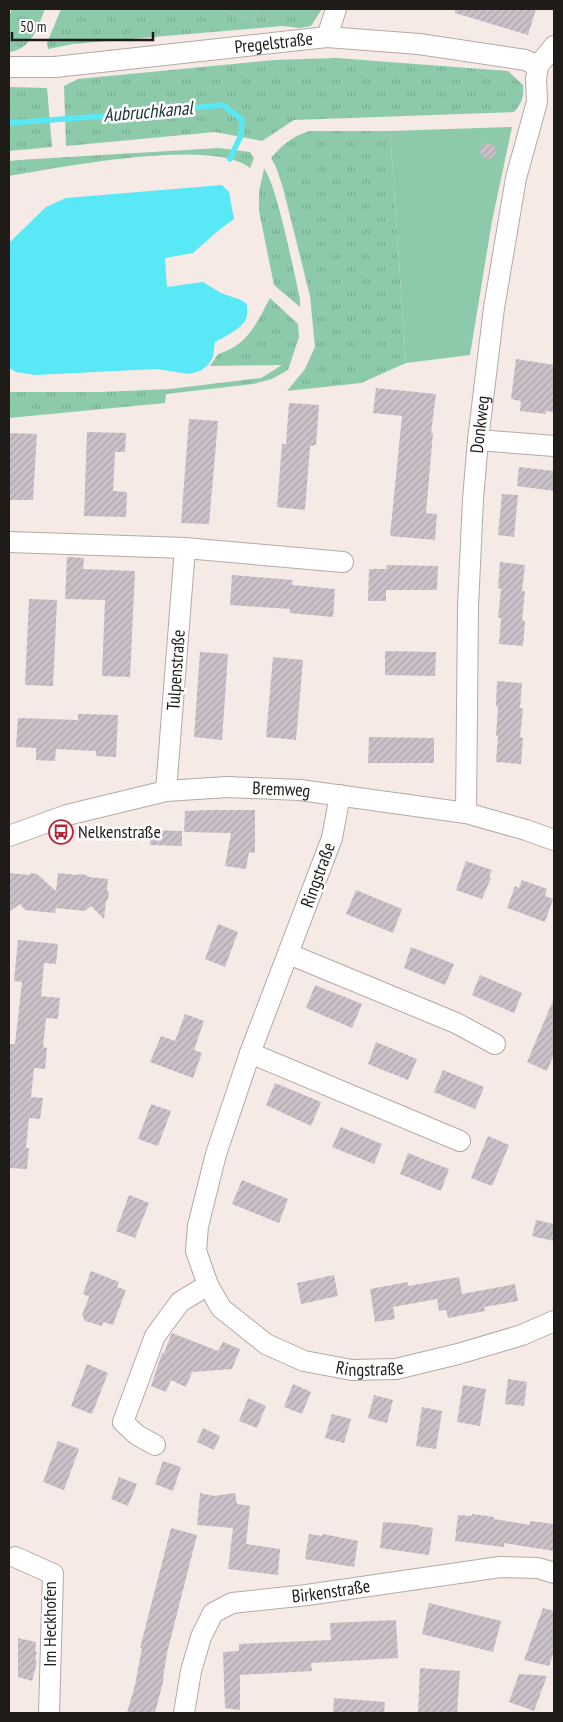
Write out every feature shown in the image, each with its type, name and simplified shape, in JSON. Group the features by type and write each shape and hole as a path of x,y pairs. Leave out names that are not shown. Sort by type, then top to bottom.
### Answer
{"street":[{"path":"327,37 336,9"},
{"name":"Pregelstraße","path":"9,67 55,68 327,37 419,44 525,60 538,66"},
{"path":"538,66 554,46"},
{"name":"Donkweg","path":"466,814 468,607 478,440 494,308 516,178 537,102 536,79 538,66"},
{"path":"478,440 554,446"},
{"path":"9,542 186,548 343,562"},
{"name":"Tulpenstraße","path":"166,791 186,548"},
{"name":"Bremweg","path":"9,836 67,815 166,791 227,787 300,790 466,814 526,830 554,840"},
{"name":"Ringstraße","path":"340,795 332,838 250,1053 216,1154 198,1226 196,1251 208,1285 221,1308 266,1344 304,1361 352,1370 405,1367 522,1336 554,1321"},
{"path":"289,954 456,1023 494,1044"},
{"path":"250,1053 460,1142"},
{"path":"155,1445 137,1435 123,1422 155,1336 180,1302 208,1285"},
{"name":"Im Heckhofen","path":"15,1557 53,1574 49,1713"},
{"name":"Birkenstraße","path":"184,1713 191,1670 201,1637 213,1614 232,1603 306,1595 500,1566 538,1568 554,1573"}],"green space":[{"path":"12,9 45,9 33,36 28,42 23,47 9,52 9,17"},
{"path":"61,9 221,9 253,22 259,9 322,9 311,26 300,28 282,26 73,44 48,49 47,43"},
{"path":"221,9 259,9 253,22"},
{"path":"336,58 508,71 523,85 523,96 521,103 514,112 294,120 262,141 215,132 66,146 64,86 78,79 275,60"},
{"path":"9,87 47,88 52,147 9,151"},
{"path":"512,127 492,221 470,355 406,363 390,131"},
{"path":"310,131 390,131 406,363 361,383 287,391 305,369 315,347 310,296 283,188 271,158 289,141 298,135"},
{"path":"219,148 250,152 254,158 250,168 231,159 203,155 170,155 134,157 9,176 9,161"},
{"path":"264,169 274,191 290,251 300,307 274,285 259,211 259,191"},
{"path":"270,298 298,324 299,337 288,370 272,379 253,384 166,394 165,403 9,418 9,392 101,392 170,389 261,378 282,365 210,366 218,354 237,345 244,339 255,325"}],"water":[{"path":"222,185 229,192 234,219 193,253 165,258 167,287 203,282 221,293 247,304 245,321 235,330 215,342 213,357 208,365 200,371 189,374 156,369 35,375 16,372 9,368 9,243 46,207 66,198"}],"building":[{"path":"455,9 536,9 528,35 455,13"},
{"path":"485,143 491,143 496,148 494,157 485,159 480,154 480,148"},
{"path":"516,359 554,365 554,412 546,411 546,414 520,411 521,401 511,399"},
{"path":"376,388 436,394 431,433 433,433 426,513 437,514 435,540 390,536 402,416 373,413"},
{"path":"289,403 319,405 316,445 310,446 305,510 277,507 282,444 286,444"},
{"path":"189,419 218,421 209,524 181,523"},
{"path":"87,432 126,433 125,452 115,452 113,491 127,492 126,517 84,516"},
{"path":"9,433 37,434 33,500 9,500"},
{"path":"519,467 554,471 554,491 517,486"},
{"path":"502,494 518,495 514,537 498,535"},
{"path":"67,557 84,558 83,569 135,571 130,677 102,676 105,600 65,599"},
{"path":"500,562 525,565 522,591 525,591 522,620 525,621 523,646 499,644 501,618 498,618 501,589 498,588"},
{"path":"387,565 438,566 437,590 386,590 386,601 368,601 369,569 386,569"},
{"path":"232,575 293,580 292,585 335,589 333,617 290,613 290,609 230,605"},
{"path":"29,599 57,600 53,686 25,685"},
{"path":"385,651 436,652 435,676 385,675"},
{"path":"200,652 228,654 222,740 194,737"},
{"path":"273,657 303,660 296,740 266,737"},
{"path":"497,681 522,683 520,708 523,709 520,737 523,738 521,764 496,762 498,736 496,736"},
{"path":"78,714 118,715 116,757 96,756 96,751 56,749 55,761 36,760 36,748 16,747 18,718 78,720"},
{"path":"369,737 434,738 434,763 368,763"},
{"path":"255,810 255,853 249,852 246,869 225,866 231,833 184,832 185,811"},
{"path":"150,830 182,831 182,846 150,845"},
{"path":"466,861 492,870 489,877 491,878 482,899 456,890"},
{"path":"9,873 37,874 56,891 58,873 80,874 108,879 107,890 109,893 104,919 91,906 85,911 56,908 55,913 25,910 20,904 9,912"},
{"path":"522,880 547,889 545,896 553,899 545,922 507,908 515,886 519,888"},
{"path":"356,890 402,909 393,933 346,914"},
{"path":"218,924 238,932 225,967 205,959"},
{"path":"18,940 58,944 56,964 44,963 41,996 60,998 58,1019 46,1018 43,1047 47,1048 45,1069 34,1068 31,1097 43,1098 40,1119 29,1118 26,1148 29,1148 27,1169 9,1168 9,1044 15,1044 22,982 14,981"},
{"path":"411,947 454,964 445,985 404,968"},
{"path":"480,975 522,993 514,1013 472,995"},
{"path":"315,985 362,1004 352,1028 306,1008"},
{"path":"554,998 554,1054 547,1071 527,1062"},
{"path":"185,1014 204,1021 194,1050 202,1053 193,1078 150,1062 161,1036 175,1041"},
{"path":"376,1042 417,1059 408,1080 368,1064"},
{"path":"443,1070 484,1087 475,1109 434,1092"},
{"path":"275,1083 321,1102 311,1126 266,1105"},
{"path":"151,1104 171,1111 158,1146 138,1139"},
{"path":"341,1127 382,1144 374,1164 332,1147"},
{"path":"488,1136 509,1145 492,1186 471,1178"},
{"path":"408,1153 449,1169 441,1191 400,1174"},
{"path":"242,1180 288,1199 279,1223 232,1204"},
{"path":"129,1195 149,1203 135,1238 116,1231"},
{"path":"536,1220 554,1224 554,1241 532,1236"},
{"path":"91,1271 119,1282 117,1287 126,1290 113,1325 103,1322 102,1326 85,1321 82,1315 89,1297 83,1294"},
{"path":"334,1275 338,1296 301,1304 297,1283"},
{"path":"459,1277 462,1294 515,1284 518,1301 484,1307 485,1311 448,1318 446,1310 439,1311 437,1299 393,1307 395,1319 375,1322 370,1289 408,1282 408,1286"},
{"path":"172,1333 218,1351 223,1342 240,1349 232,1369 192,1372 186,1387 171,1380 166,1392 151,1386 162,1353 164,1353"},
{"path":"87,1364 108,1373 92,1414 71,1406"},
{"path":"508,1379 527,1382 524,1406 505,1404"},
{"path":"293,1384 311,1392 302,1414 284,1407"},
{"path":"463,1385 486,1389 480,1426 457,1422"},
{"path":"374,1395 393,1400 387,1423 368,1418"},
{"path":"248,1398 266,1406 257,1428 239,1421"},
{"path":"422,1407 442,1411 436,1449 416,1446"},
{"path":"332,1414 351,1419 344,1443 325,1438"},
{"path":"203,1428 220,1436 214,1450 197,1442"},
{"path":"58,1441 79,1449 64,1490 43,1482"},
{"path":"163,1461 181,1467 173,1491 155,1484"},
{"path":"119,1477 137,1484 128,1506 111,1499"},
{"path":"200,1493 214,1496 235,1493 237,1504 250,1506 246,1544 280,1549 278,1575 228,1569 233,1528 197,1525"},
{"path":"472,1514 530,1525 530,1521 554,1524 554,1551 504,1543 504,1547 455,1541 458,1515 472,1516"},
{"path":"383,1522 433,1528 429,1555 380,1548"},
{"path":"171,1528 197,1535 167,1653 164,1678 155,1713 127,1713 135,1685 142,1648 140,1648"},
{"path":"309,1534 322,1536 323,1534 358,1541 354,1567 305,1559"},
{"path":"429,1603 501,1621 493,1652 422,1634"},
{"path":"543,1608 554,1611 554,1651 549,1666 524,1660"},
{"path":"396,1620 398,1658 311,1663 312,1671 240,1675 240,1710 225,1708 223,1652 239,1651 239,1644 331,1640 330,1623"},
{"path":"18,1638 36,1642 35,1651 37,1652 35,1660 37,1662 32,1681 18,1677"},
{"path":"420,1668 460,1671 457,1713 418,1713"},
{"path":"519,1674 547,1676 534,1711 509,1702"},
{"path":"334,1698 385,1702 384,1713 333,1713"}],"waterway":[{"name":"Aubruchkanal","path":"9,123 223,105 242,120 241,135 230,159"}],"place":[{"name":"Nelkenstraße","path":"61,832"}]}
